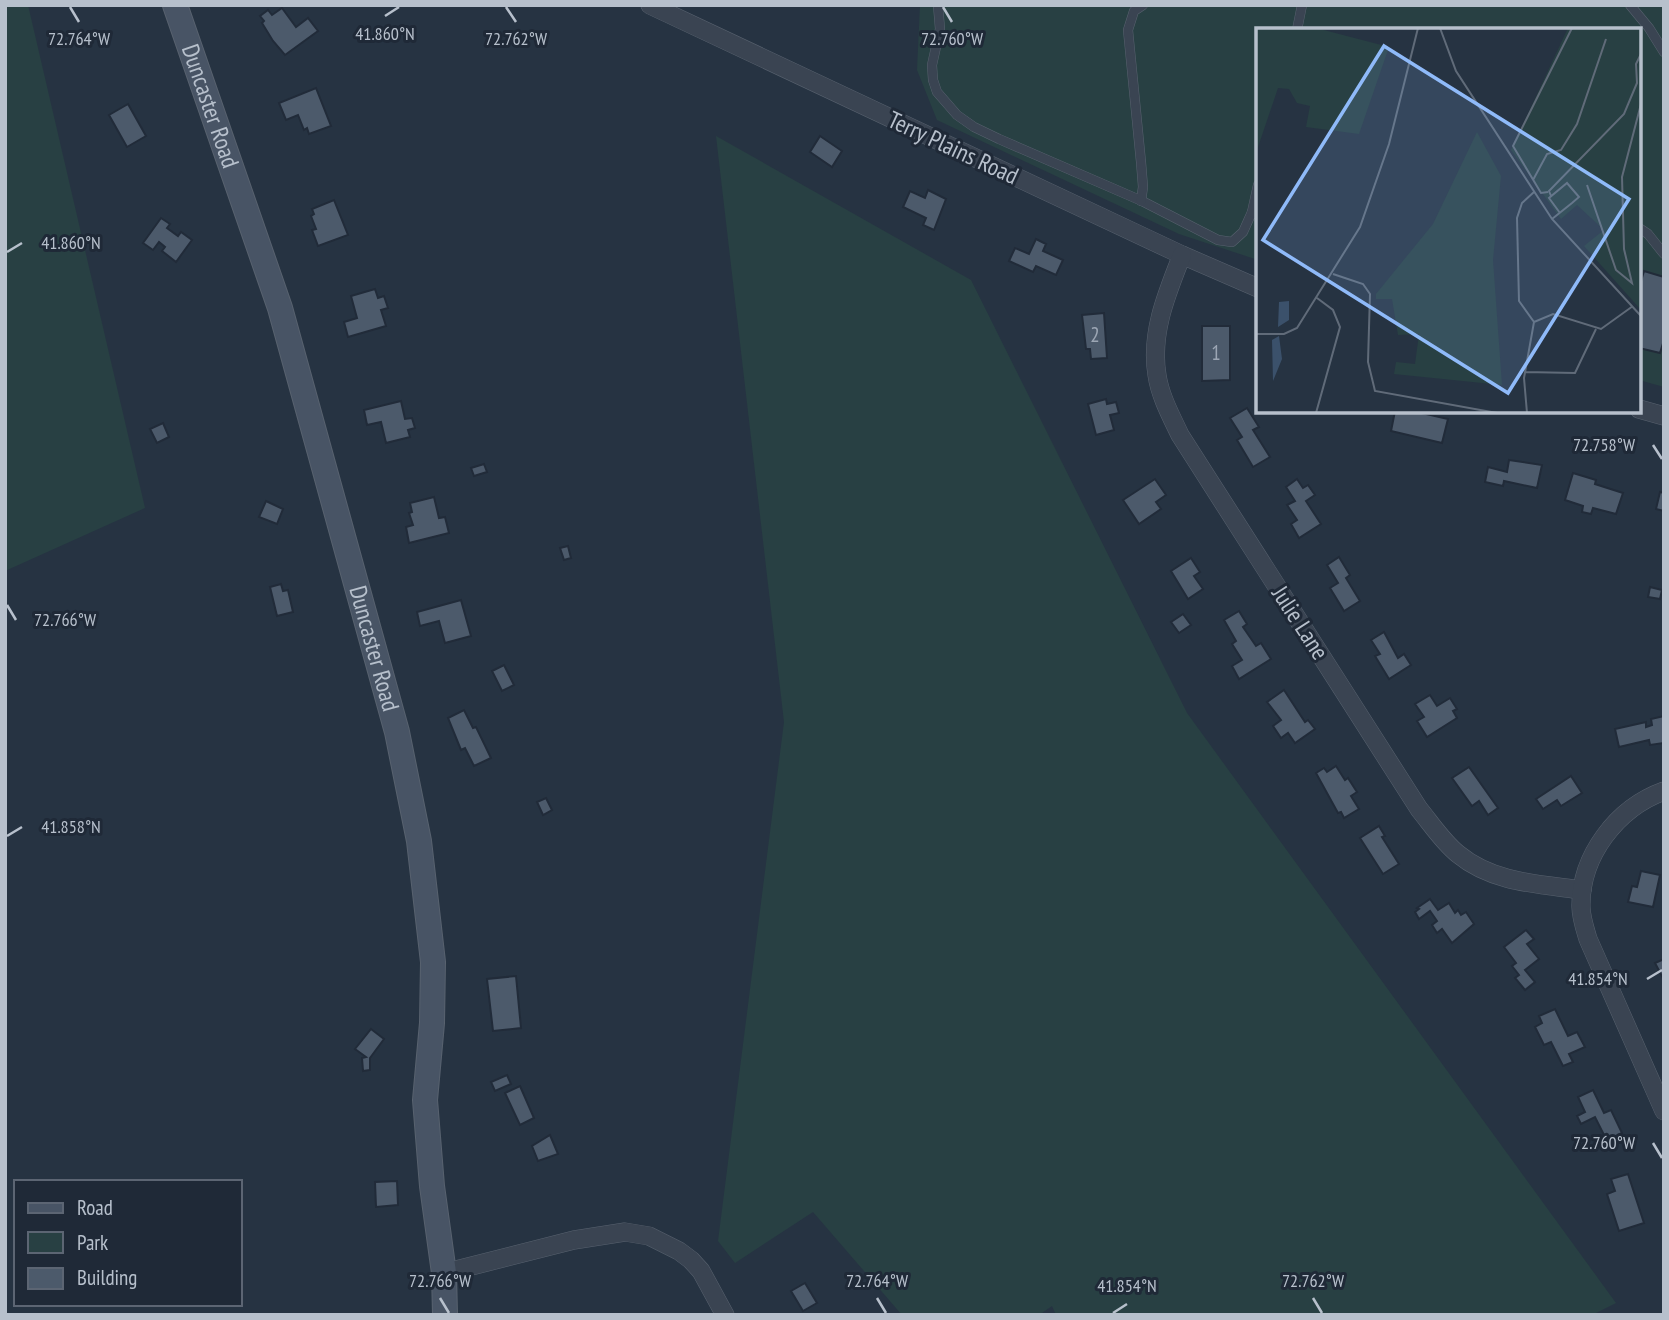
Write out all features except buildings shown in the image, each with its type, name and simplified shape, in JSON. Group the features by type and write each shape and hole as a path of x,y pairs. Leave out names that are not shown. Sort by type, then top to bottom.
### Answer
{"street":[{"name":"Duncaster Road","path":"175,5 280,308 402,759 419,841 433,962 425,1100 432,1186 444,1273 444,1315"},
{"name":"Terry Plains Road","path":"650,5 1182,255 1256,287"},
{"name":"Julie Lane","path":"1182,255 1166,296 1155,348 1156,375 1180,435 1419,810 1442,839 1458,855 1488,872 1513,881 1582,890"},
{"path":"1641,410 1664,416"},
{"path":"1664,791 1632,807 1610,829 1591,856 1582,890 1581,910 1588,939 1664,1111"},
{"path":"444,1273 574,1240 625,1232 649,1236 691,1260 701,1271 724,1315"}],"lane":[{"path":"938,5 940,29 932,65 933,80 937,92 957,115 974,127 1141,201 1218,240 1232,242 1243,232 1255,213"},
{"path":"1141,201 1143,187 1128,30 1134,11 1143,5"},
{"path":"1297,28 1302,5"},
{"path":"1630,5 1664,52"},
{"path":"1641,229 1664,254"}],"green space":[{"path":"5,5 28,5 145,508 5,571"},
{"path":"920,5 1664,5 1664,387 1641,381 1641,28 1256,28 1256,259 1179,234 937,120 917,70"},
{"path":"716,136 971,280 1187,713 1616,1303 1592,1315 1056,1315 1052,1306 1039,1315 902,1315 813,1212 735,1263 718,1241 784,722"}]}
